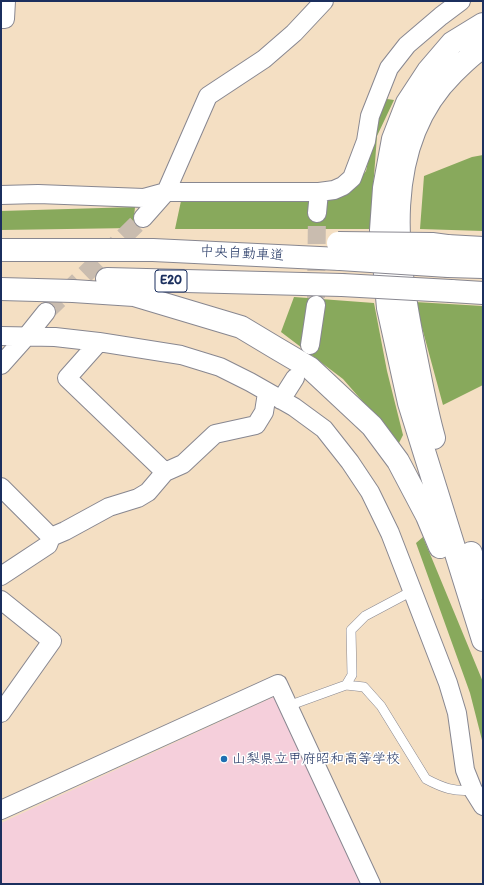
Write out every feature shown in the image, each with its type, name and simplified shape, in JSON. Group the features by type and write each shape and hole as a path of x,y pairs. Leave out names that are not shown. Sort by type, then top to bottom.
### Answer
{"highway":[{"path":"483,24 452,43 428,71 407,103 393,139 384,188 381,230 388,308 409,403 483,640"},
{"path":"483,47 473,53 441,84 418,120 410,139 404,162 399,199 398,227 406,306 429,419 456,510 483,588"},
{"name":"E20","path":"1,250 153,250 218,242 339,251 432,244 448,256"},
{"path":"448,256 483,248"},
{"path":"448,256 483,267"},
{"name":"中央自動車道","path":"1,278 342,285 483,293"},
{"path":"1,289 73,291 134,295 241,327 310,368 372,426 398,461 427,516 483,654"}],"street":[{"path":"1,19 5,19 6,1"},
{"path":"143,218 166,192 208,96 264,59 294,33 324,1"},
{"path":"1,195 38,194 144,198 166,192 319,192 334,190 343,186 352,178 366,141 370,116 389,68 407,45 461,1"},
{"path":"317,213 319,192"},
{"path":"310,345 316,306"},
{"path":"1,365 46,312"},
{"path":"1,336 55,337 99,342 181,355 220,367 294,407 324,429 350,462 370,492 390,533 448,683 457,713 465,770 473,790 483,806"},
{"path":"99,342 67,378 165,472"},
{"path":"1,576 48,544 51,536 65,531 109,507 138,498 148,492 165,472 183,464 215,434 256,425 274,396 296,378"},
{"path":"1,487 51,536"},
{"path":"1,600 52,641 1,713"},
{"path":"1,810 278,684 371,884"}],"lane":[{"path":"346,685 352,675 351,630 365,616 412,591"},
{"path":"288,706 346,685 364,687 381,706 426,779 438,785 458,791 473,790"}],"shaded area":[{"name":"山梨県立甲府昭和高等学校","path":"278,695 367,884 1,884 1,823"}],"green space":[{"path":"387,99 394,100 377,136 370,229 175,229 181,201 298,202 347,194 366,171 376,122"},
{"path":"483,155 483,231 420,229 424,176 472,157"},
{"path":"135,207 133,228 1,230 1,211"},
{"path":"294,297 374,303 387,371 403,435 399,443 343,379 281,332"},
{"path":"415,302 483,306 483,385 443,405"},
{"path":"423,537 483,682 483,744 470,693 416,543"}],"tunnel":[{"path":"316,298 317,213"},
{"path":"46,312 143,218"}],"place":[{"name":"山梨県立甲府昭和高等学校","path":"224,759"}]}
